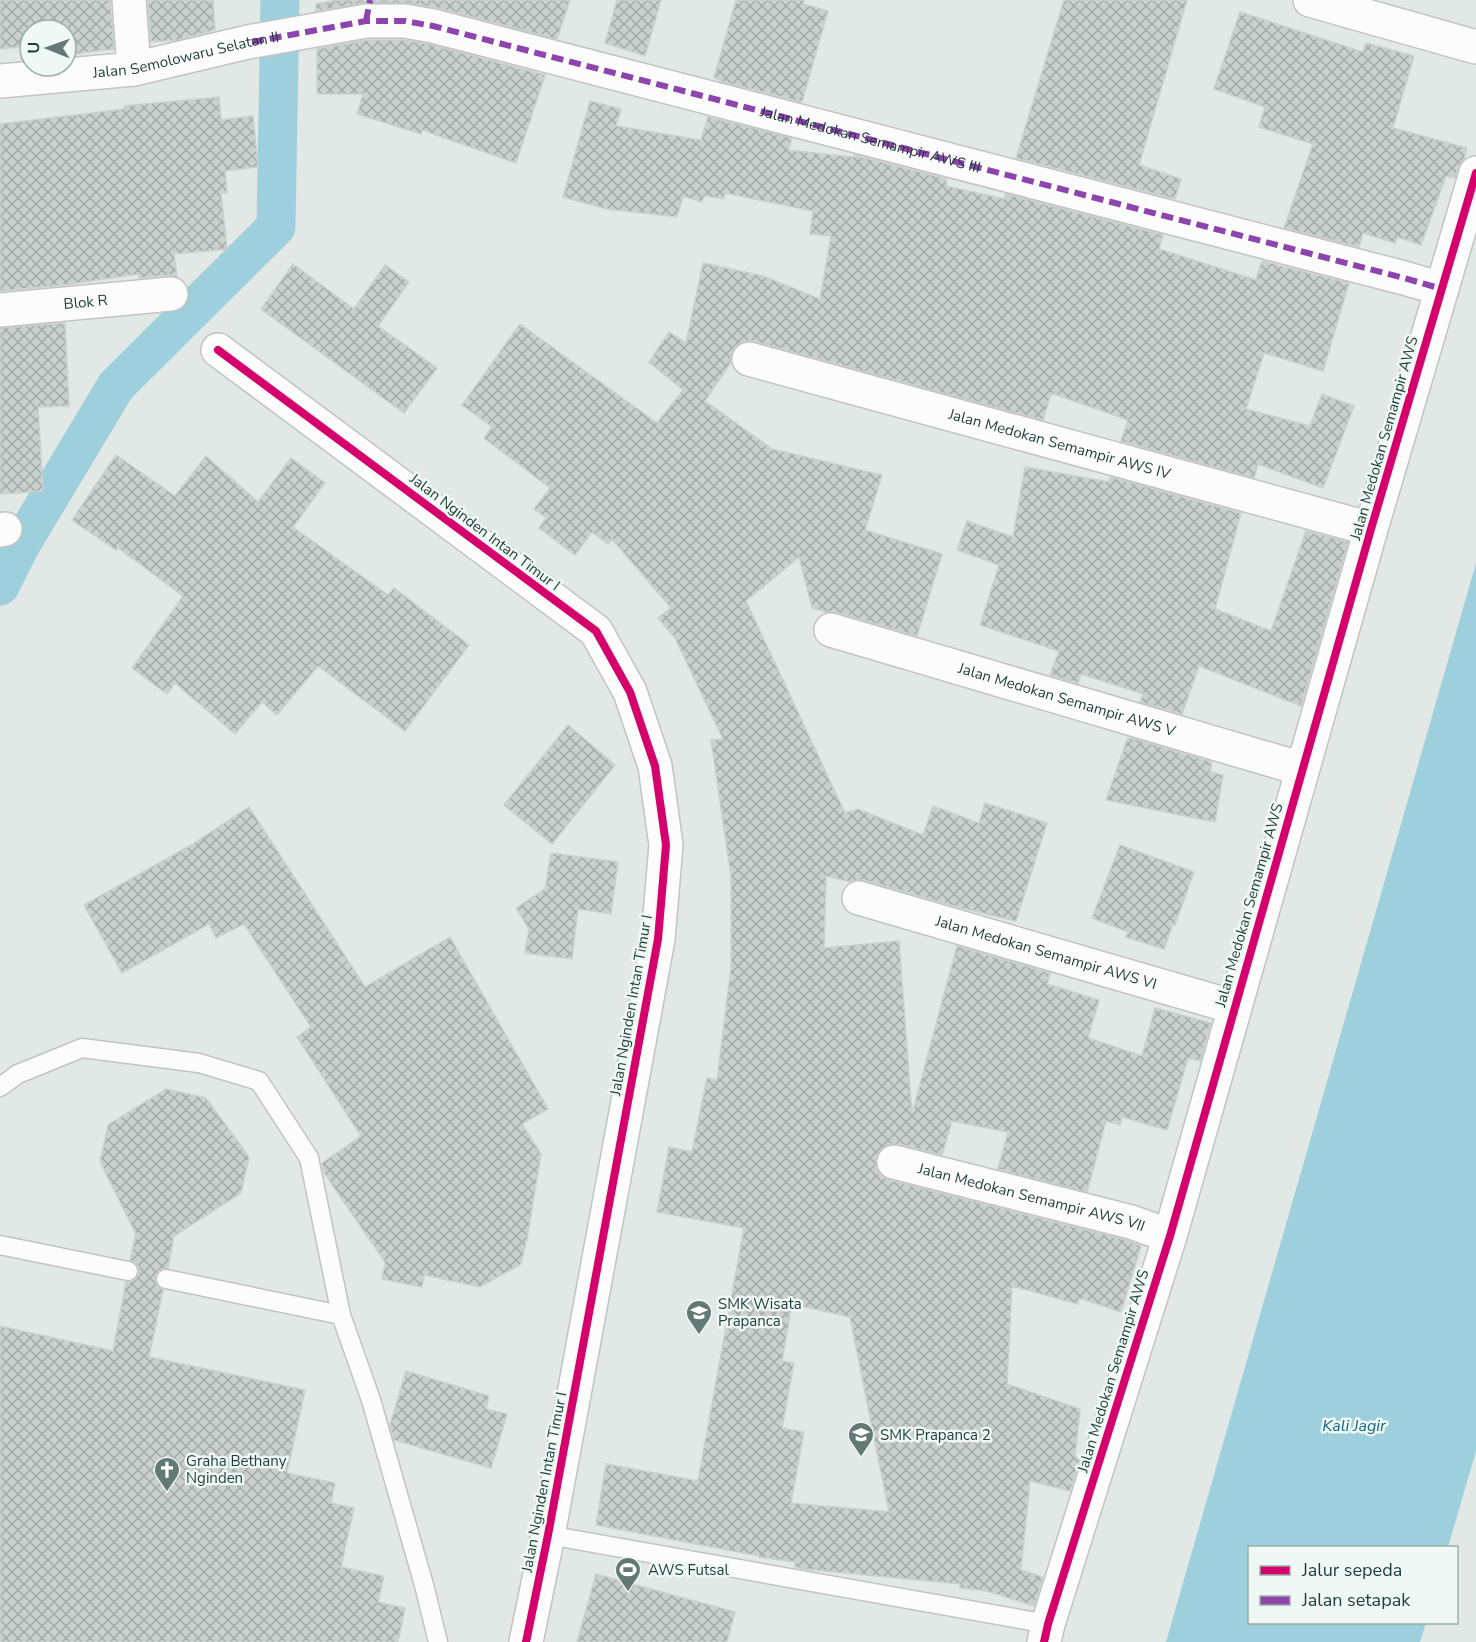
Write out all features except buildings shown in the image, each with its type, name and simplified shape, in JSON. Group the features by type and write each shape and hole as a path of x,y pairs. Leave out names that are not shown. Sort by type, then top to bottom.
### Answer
{"street":[{"path":"129,0 134,69"},
{"path":"1310,0 1476,47"},
{"name":"Jalan Medokan Semampir AWS III","path":"297,33 368,10 1442,289"},
{"name":"Jalan Semolowaru Selatan II","path":"0,81 134,69 297,33"},
{"name":"Jalan Medokan Semampir AWS","path":"1046,1633 1170,1236 1302,769 1476,173"},
{"name":"Blok R","path":"0,310 171,294"},
{"name":"Jalan Nginden Intan Timur I","path":"218,350 596,630 630,692 656,766 666,845 658,939 548,1535 526,1642"},
{"name":"Jalan Medokan Semampir AWS IV","path":"749,359 1371,530"},
{"name":"Jalan Medokan Semampir AWS V","path":"831,630 1302,769"},
{"name":"Jalan Medokan Semampir AWS VI","path":"859,898 1234,1007"},
{"name":"Jalan Medokan Semampir AWS VII","path":"894,1162 1131,1222 1170,1236"}],"lane":[{"path":"0,1087 18,1074 82,1048 199,1063 259,1081 309,1158 341,1315 371,1400 438,1642"},
{"path":"0,1245 128,1271"},
{"path":"166,1279 341,1315"},
{"path":"548,1535 1046,1633"}],"water":[{"name":"Kali Jagir","path":"1476,563 1476,1451 1448,1546 1248,1546 1248,1624 1426,1624 1420,1642 1166,1642"}],"waterway":[{"path":"0,586 20,546 116,386 276,227 280,0"}],"marked path":[{"path":"366,21 370,0"},
{"path":"252,42 366,21 405,21 433,26 1442,289"}],"cycle path":[{"path":"1044,1642 1170,1236 1371,529 1476,173"},
{"path":"218,350 596,631 630,692 655,766 666,845 658,939 548,1535 526,1642"}],"place":[{"name":"SMK Wisata Prapanca","path":"699,1336"},
{"name":"SMK Prapanca 2","path":"861,1458"},
{"name":"Graha Bethany Nginden","path":"167,1493"},
{"name":"AWS Futsal","path":"628,1593"}]}
